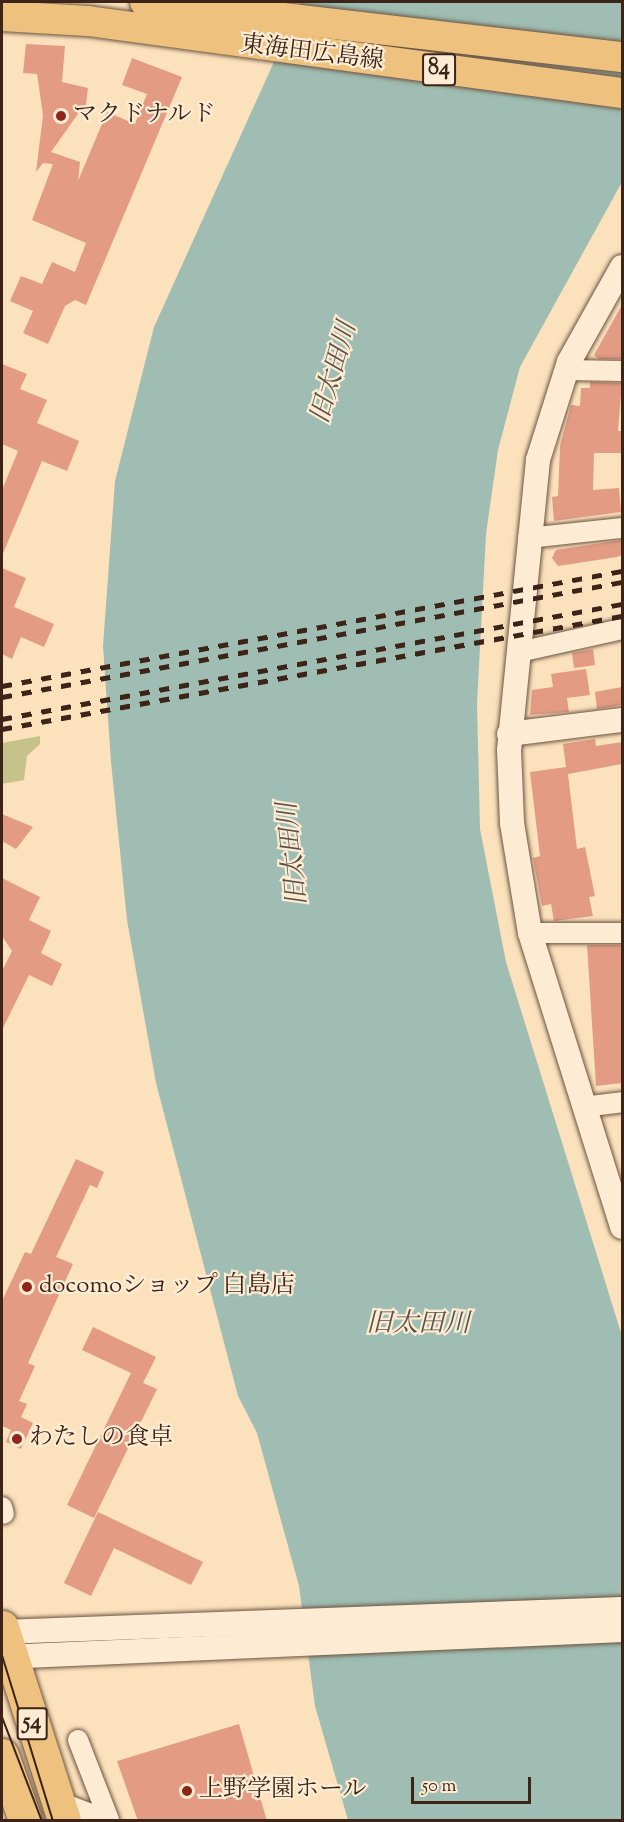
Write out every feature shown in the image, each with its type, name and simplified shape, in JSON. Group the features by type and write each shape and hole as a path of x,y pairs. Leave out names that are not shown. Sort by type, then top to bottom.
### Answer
{"highway":[{"name":"54","path":"4,1641 60,1811"},
{"name":"54","path":"2,1755 25,1821"}],"main road":[{"name":"東海田広島線","path":"145,2 273,14 622,57"},
{"name":"東海田広島線","path":"2,16 88,21 256,47 622,93"}],"street":[{"path":"622,267 566,370 538,460 509,734 512,824 530,933 622,1227"},
{"path":"566,370 622,371"},
{"path":"528,538 622,528"},
{"path":"519,652 622,629"},
{"path":"509,734 622,720"},
{"path":"530,933 622,933"},
{"path":"583,1107 622,1102"},
{"path":"273,1632 622,1610"},
{"path":"4,1641 273,1632 622,1630"},
{"path":"78,1740 108,1821"},
{"path":"60,1811 108,1821"}],"shaded area":[{"path":"40,736 40,744 27,756 24,780 2,784 2,743"}],"water":[{"name":"旧太田川","path":"301,2 622,2 622,182 520,367 498,450 486,534 477,704 480,829 506,962 622,1336 622,1820 348,1820 315,1706 299,1586 257,1433 238,1396 156,1083 127,920 111,762 103,646 115,481 154,327"}],"building":[{"path":"26,44 65,46 62,82 88,88 85,112 80,111 51,152 80,162 78,181 107,112 135,124 147,94 122,85 132,58 182,77 86,305 75,300 65,306 48,344 23,333 33,311 10,301 21,276 42,284 52,262 75,272 86,243 32,220 53,164 43,163 36,172 43,115 37,74 23,73"},
{"path":"622,305 622,359 599,359 594,355"},
{"path":"2,364 27,374 20,389 47,400 37,423 79,441 67,471 42,461 2,556 2,490 18,451 2,444"},
{"path":"590,382 622,383 618,431 622,431 622,453 594,453 593,490 619,488 621,512 554,521 552,497 558,496 560,446 571,405 580,406 581,388 590,388"},
{"path":"622,540 622,555 617,557 558,566 552,558 556,550"},
{"path":"2,568 26,578 14,607 54,624 44,647 21,637 12,659 2,654"},
{"path":"593,649 595,665 574,668 572,653"},
{"path":"586,669 590,695 567,698 569,712 530,715 532,690 553,687 551,674"},
{"path":"622,687 622,705 597,709 595,692"},
{"path":"595,739 596,746 622,742 622,764 568,774 577,849 585,847 595,896 589,897 593,916 554,921 551,904 542,906 533,858 540,856 530,772 566,767 563,744"},
{"path":"2,814 33,827 16,849 2,841"},
{"path":"2,878 40,897 29,920 51,931 41,953 62,964 52,986 29,975 2,1030 2,971 12,951 2,936"},
{"path":"587,945 622,945 622,1083 596,1086"},
{"path":"76,1159 104,1172 97,1188 90,1185 56,1257 73,1264 28,1363 35,1366 19,1401 27,1404 21,1417 33,1423 21,1449 6,1442 11,1430 2,1426 2,1301 25,1252 31,1254"},
{"path":"93,1327 156,1357 143,1383 157,1389 94,1518 67,1505 131,1373 82,1350"},
{"path":"98,1512 203,1562 191,1585 114,1548 91,1596 64,1583"},
{"name":"上野学園ホール","path":"239,1724 267,1821 138,1821 117,1761"}],"tram line":[{"path":"2,1654 53,1820"},
{"path":"2,1716 42,1820"}],"railway":[{"path":"2,686 622,571"},
{"path":"2,697 622,582"},
{"path":"2,719 622,604"},
{"path":"2,729 622,616"}],"place":[{"name":"マクドナルド","path":"61,116"},
{"name":"docomoショップ 白島店","path":"27,1287"},
{"name":"わたしの食卓","path":"17,1439"},
{"name":"上野学園ホール","path":"187,1791"}]}
